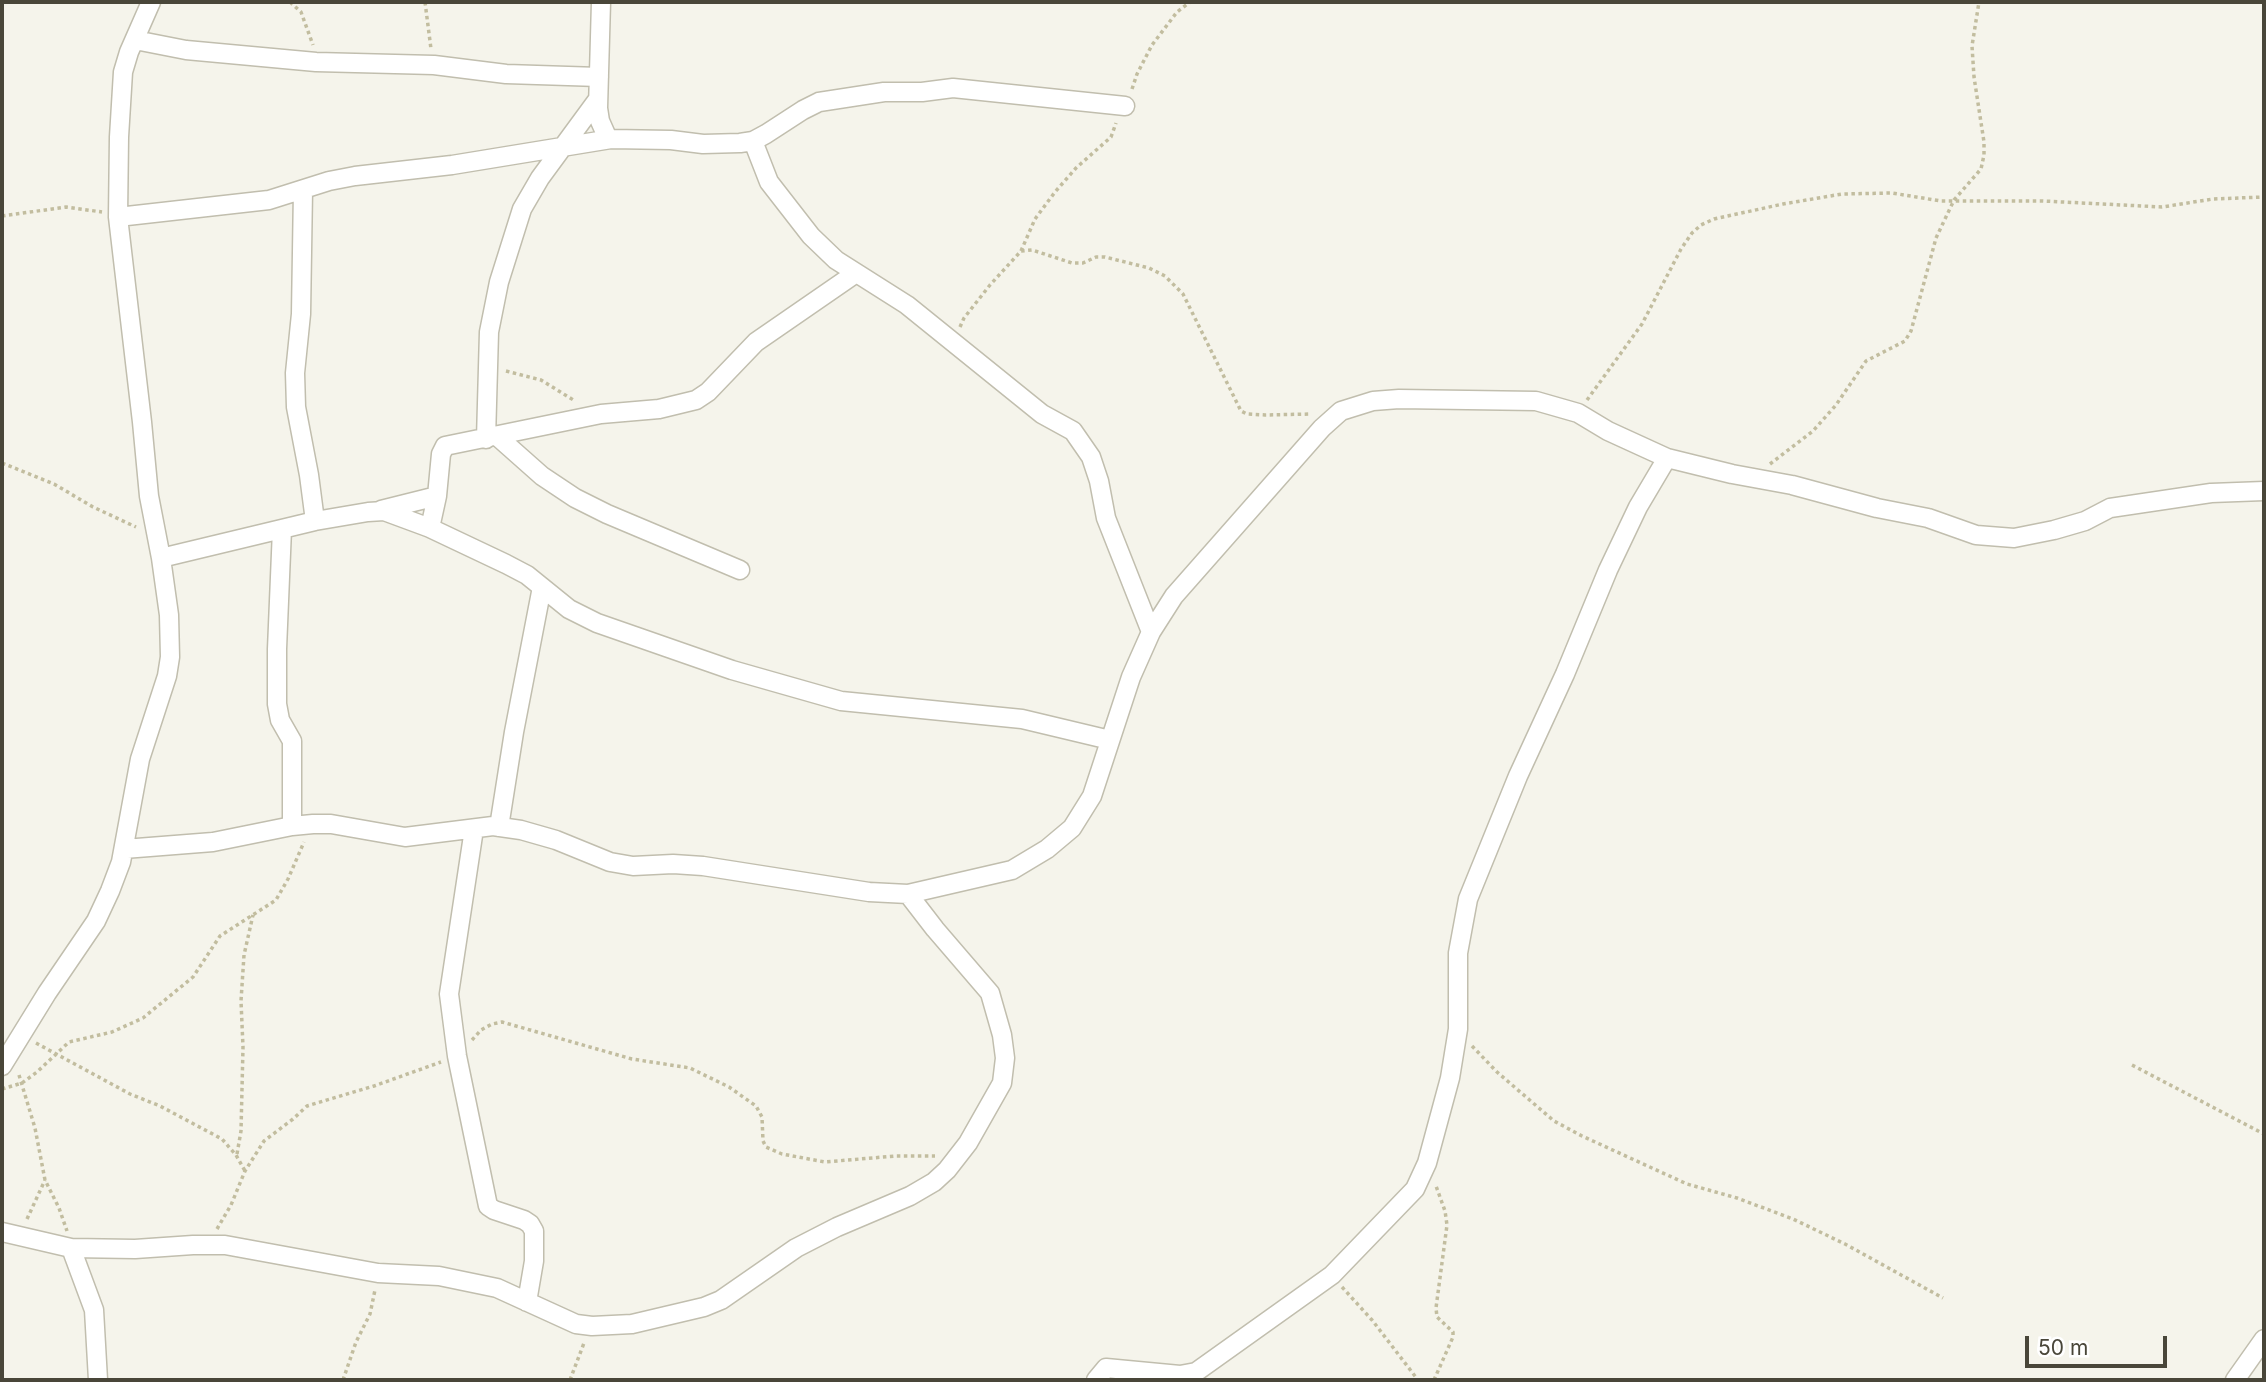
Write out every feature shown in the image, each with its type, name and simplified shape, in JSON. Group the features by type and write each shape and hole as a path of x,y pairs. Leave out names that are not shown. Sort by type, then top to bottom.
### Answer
{"street":[{"path":"6,1060 96,921 110,891 124,849 140,759 167,676 170,657 170,627 149,496 118,215 123,72 151,2"},
{"path":"601,2 598,100 600,121 608,139"},
{"path":"135,40 186,50 316,62 434,65 506,74 599,77"},
{"path":"118,215 245,204 355,176 452,164 608,139 652,139 716,145 753,141 819,102 884,92 922,92 953,88 1125,106"},
{"path":"598,100 540,178 522,209 499,282 489,332 487,366 492,438 575,498 740,570"},
{"path":"753,141 769,182 811,236 836,260 907,305 1042,414 1073,431 1091,457 1106,518 1151,632"},
{"path":"303,190 296,407 315,521"},
{"path":"430,528 442,450 449,445 601,414 659,409 696,400 708,392 756,342 856,273"},
{"path":"124,849 213,842 313,824 331,824 405,837 499,827 556,840 610,862 633,866 704,866 869,892 908,894 1012,870 1047,849 1072,828 1092,796 1132,677 1151,632 1174,596 1322,428 1341,411 1373,401 1399,398 1536,401 1578,412 1608,431 1667,458 1928,518 1976,535 2014,538 2085,521 2110,508 2211,493 2264,491"},
{"path":"1097,1380 1107,1368 1180,1375 1196,1373 1332,1275 1415,1189 1427,1163 1450,1078 1458,1029 1458,953 1468,899 1518,775 1565,674 1608,570 1638,507 1667,458"},
{"path":"161,558 315,521 378,511 437,496"},
{"path":"378,511 430,528 506,564 527,575 569,609 597,623 732,670 823,698 907,709 1022,719 1110,740"},
{"path":"282,529 276,649 277,704 280,720 292,741 292,826"},
{"path":"499,827 542,587"},
{"path":"474,828 449,994 457,1056 488,1206 524,1220 534,1231 534,1261 527,1302"},
{"path":"10,1234 71,1248 135,1249 225,1245 378,1273 458,1279 497,1288 576,1324 592,1326 652,1320 695,1310 721,1300 796,1248 922,1190 947,1170 958,1156 1002,1083 1005,1058 1002,1035 990,993 908,894"},
{"path":"71,1248 94,1310 99,1380"},
{"path":"2235,1380 2264,1339"}],"path":[{"path":"290,2 301,12 312,38 316,62"},
{"path":"425,2 434,65"},
{"path":"1021,251 1035,219 1055,192 1076,168 1111,137 1118,116 1131,100 1132,85 1152,45 1177,12 1189,2"},
{"path":"1751,476 1774,462 1813,431 1836,405 1866,361 1905,341 1915,321 1936,238 1954,200 1981,169 1984,155 1972,47 1979,2"},
{"path":"1578,412 1642,324 1692,233 1714,219 1842,194 1892,193 1941,201 2043,201 2162,207 2213,199 2264,197"},
{"path":"2,216 66,207 118,215"},
{"path":"954,342 964,318 1021,251 1032,250 1072,263 1105,257 1149,268 1165,276 1183,294 1241,411 1247,414 1276,415 1341,411"},
{"path":"487,366 541,380 601,414"},
{"path":"2,463 54,484 93,507 157,537"},
{"path":"2,1088 22,1083 69,1042 112,1032 142,1018 197,973 220,936 276,900 313,824"},
{"path":"236,1155 241,1131 241,1001 244,955 254,912"},
{"path":"208,1244 232,1205 245,1171 264,1141 307,1106 374,1086 457,1056 481,1030 502,1022 632,1059 690,1068 745,1097 760,1110 766,1147 782,1154 825,1161 895,1156 958,1156"},
{"path":"1458,1029 1480,1056 1554,1121 1687,1184 1737,1198 1793,1219 1845,1244 1943,1298"},
{"path":"22,1035 130,1094 160,1106 222,1139 245,1171"},
{"path":"6,1060 22,1083 35,1128 45,1180 66,1224 71,1248"},
{"path":"2132,1065 2264,1133"},
{"path":"1427,1163 1445,1211 1447,1225 1438,1284 1437,1317 1453,1332 1450,1346 1434,1380"},
{"path":"10,1234 45,1180"},
{"path":"343,1380 356,1342 370,1314 378,1273"},
{"path":"1332,1275 1372,1320 1418,1380"},
{"path":"570,1380 592,1326"}]}
